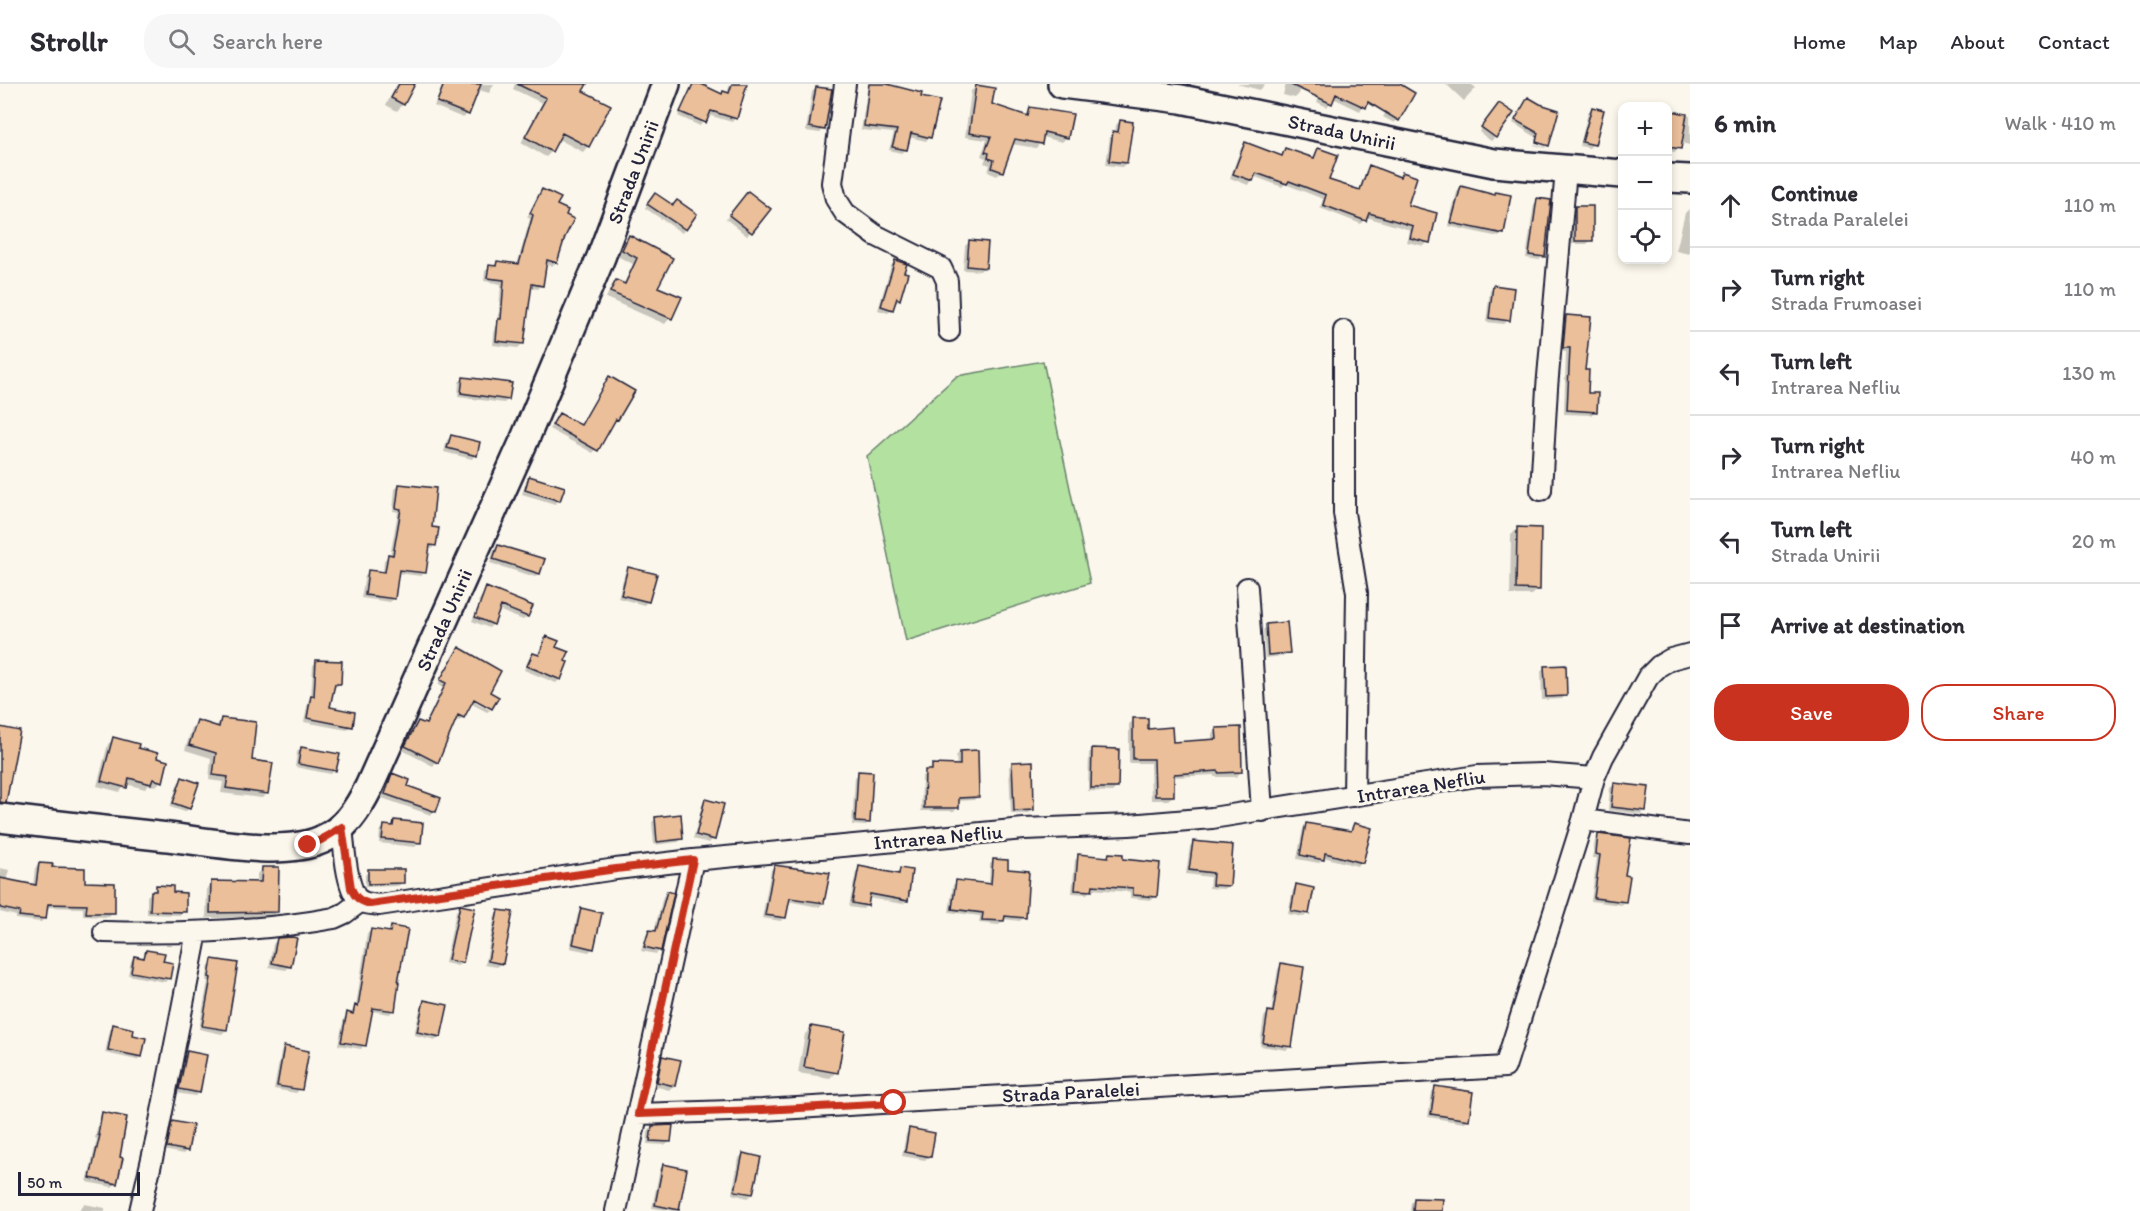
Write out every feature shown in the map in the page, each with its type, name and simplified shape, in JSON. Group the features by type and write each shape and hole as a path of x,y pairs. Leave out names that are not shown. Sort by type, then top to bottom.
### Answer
{"main road":[{"name":"Strada Unirii","path":"0,818 238,845 290,847 308,845 321,840 342,827 356,810 369,787 524,441 601,258 666,84"},
{"name":"Strada Unirii","path":"1062,84 1181,99 1494,163 1618,174"},
{"path":"1672,178 1690,180"}],"street":[{"path":"845,84 832,183 836,199 845,213 874,235 941,267 947,281 949,331"},
{"path":"1541,490 1547,388 1566,170"},
{"path":"1344,331 1344,513 1357,593 1354,796"},
{"path":"1247,588 1262,811"},
{"path":"1690,654 1671,659 1659,666 1648,677 1615,733 1594,777 1583,820 1690,834"},
{"name":"Intrarea Nefliu","path":"361,901 379,904 693,860 1024,829 1129,825 1212,818 1477,776 1531,774 1594,777"},
{"name":"Strada Paralelei","path":"638,1114 786,1109 1505,1067 1583,820"},
{"path":"104,932 197,932 334,918 361,901 354,896 351,888 342,827"},
{"path":"616,1211 693,860"},
{"path":"140,1211 157,1137 197,932"}],"green space":[{"path":"1043,361 1090,583 906,641 867,456 957,376"}],"building":[{"path":"399,84 415,84 404,105 391,98"},
{"path":"444,84 481,84 469,115 437,102"},
{"path":"517,84 587,84 583,91 611,105 589,147 562,133 552,152 525,137 546,98"},
{"path":"693,84 701,84 722,94 723,91 729,93 732,84 747,84 737,119 711,111 706,123 680,112"},
{"path":"869,84 887,84 922,93 921,97 940,101 931,138 911,133 907,150 892,147 897,130 864,126"},
{"path":"1289,84 1400,84 1415,93 1399,121 1368,102 1366,108 1336,94 1332,104"},
{"path":"976,85 995,88 992,104 1028,116 1030,107 1073,114 1068,138 1044,132 1042,144 1015,139 1003,172 992,168 994,160 988,158 989,153 985,152 991,136 969,133"},
{"path":"816,87 832,89 825,130 809,127"},
{"path":"1528,97 1540,104 1559,110 1549,146 1536,142 1538,133 1515,120"},
{"path":"1499,103 1514,113 1496,138 1481,127"},
{"path":"1592,107 1604,110 1595,145 1582,142"},
{"path":"1672,111 1687,114 1681,149 1672,148"},
{"path":"1120,120 1133,122 1127,163 1109,161 1113,131 1118,132"},
{"path":"1245,142 1282,156 1285,148 1314,158 1318,148 1338,155 1329,180 1360,190 1369,165 1400,177 1402,172 1417,177 1408,205 1437,213 1430,243 1410,238 1413,226 1369,213 1366,221 1323,205 1326,195 1289,181 1287,184 1256,173 1253,181 1233,174"},
{"path":"1461,186 1495,195 1495,192 1511,195 1504,234 1451,223"},
{"path":"542,189 561,198 557,205 568,210 566,215 574,219 565,237 557,263 547,260 543,286 532,284 524,344 496,341 498,319 501,319 504,280 487,278 489,265 496,266 497,261 519,264 533,215 530,213"},
{"path":"748,191 771,209 752,233 729,215"},
{"path":"655,193 673,205 677,200 697,214 686,230 647,204"},
{"path":"1537,198 1551,200 1545,257 1529,255"},
{"path":"1575,206 1593,206 1593,241 1575,241"},
{"path":"629,235 673,258 658,287 682,297 672,319 610,292 616,280 625,284 637,258 622,250"},
{"path":"969,240 988,242 986,268 967,266"},
{"path":"895,260 907,264 904,272 908,273 900,300 897,298 893,310 881,306"},
{"path":"1493,285 1514,288 1510,321 1489,318"},
{"path":"1566,315 1591,317 1585,370 1589,370 1588,393 1598,393 1597,412 1567,410 1570,348 1563,348"},
{"path":"609,376 635,391 598,451 552,425 559,413 581,425"},
{"path":"463,377 512,383 509,400 461,393"},
{"path":"451,435 480,442 477,456 447,448"},
{"path":"529,476 565,487 560,501 525,490"},
{"path":"399,484 436,488 432,527 439,528 436,546 430,545 426,573 399,570 395,599 365,595 368,570 385,572 388,554 393,555 401,509 396,508"},
{"path":"1517,527 1541,528 1540,590 1516,589"},
{"path":"498,545 545,559 540,574 493,559"},
{"path":"628,567 657,574 649,602 621,595"},
{"path":"486,587 533,606 528,617 501,606 494,625 475,617"},
{"path":"1287,622 1290,653 1268,655 1266,624"},
{"path":"546,636 559,641 556,647 569,652 561,680 527,666 533,653 539,655"},
{"path":"459,647 501,671 490,692 499,697 492,709 474,699 464,718 458,715 438,763 405,746 418,721 426,724 446,683 440,680"},
{"path":"316,660 342,661 341,684 335,684 330,707 355,712 353,727 307,718 311,695 314,696"},
{"path":"1566,665 1567,696 1546,697 1544,666"},
{"path":"221,718 256,722 252,760 273,763 268,794 226,788 228,777 213,775 216,753 189,745 197,720 219,727"},
{"path":"1133,718 1148,718 1148,729 1172,727 1173,742 1217,739 1216,728 1241,727 1242,772 1174,774 1174,796 1155,796 1154,759 1133,759"},
{"path":"0,727 20,731 6,803 0,802"},
{"path":"113,737 139,744 138,748 158,753 157,758 168,761 163,782 153,779 151,784 129,778 127,788 101,781"},
{"path":"301,747 340,754 336,771 298,764"},
{"path":"1092,748 1119,749 1118,788 1091,788"},
{"path":"978,750 979,797 959,798 959,808 924,808 925,770 932,770 932,764 960,765 960,751"},
{"path":"1033,761 1034,810 1014,811 1012,762"},
{"path":"858,771 873,772 870,823 855,822"},
{"path":"392,773 410,780 408,786 441,798 436,812 385,794"},
{"path":"182,777 199,783 190,809 173,803"},
{"path":"1614,783 1649,787 1646,811 1611,807"},
{"path":"705,799 724,804 715,840 696,835"},
{"path":"681,814 683,839 657,842 655,817"},
{"path":"394,820 423,823 421,843 382,839 384,825 393,826"},
{"path":"1306,823 1351,831 1354,823 1372,828 1363,863 1325,853 1324,860 1300,855"},
{"path":"1598,834 1631,838 1625,875 1630,876 1626,902 1594,898 1600,855 1596,854"},
{"path":"1193,841 1233,845 1230,886 1212,885 1213,873 1189,870"},
{"path":"1109,853 1123,854 1123,859 1160,863 1157,897 1133,895 1133,888 1093,885 1092,891 1075,890 1078,854 1108,857"},
{"path":"993,859 1008,860 1008,869 1029,871 1026,918 1005,916 1004,921 982,920 983,913 952,909 956,880 991,884"},
{"path":"39,863 53,864 52,867 85,868 85,882 115,883 115,913 86,913 87,905 48,904 46,919 19,916 20,912 0,908 0,878 36,885"},
{"path":"774,865 830,873 824,903 790,898 786,918 765,915"},
{"path":"859,866 899,874 900,868 912,870 908,901 870,894 868,906 852,903"},
{"path":"262,867 279,867 278,912 210,913 211,881 261,882"},
{"path":"368,869 404,869 404,883 368,884"},
{"path":"1296,884 1314,888 1309,914 1291,911"},
{"path":"156,885 173,886 173,892 186,893 186,912 150,911 151,891 156,891"},
{"path":"667,891 674,893 661,951 644,947 649,930 656,931"},
{"path":"460,905 475,908 463,963 448,960"},
{"path":"581,908 602,913 594,949 573,944"},
{"path":"498,910 513,912 503,964 488,961"},
{"path":"391,926 408,929 395,1011 373,1008 366,1046 341,1042 347,1012 353,1014 355,1005 358,1006 371,929 390,932"},
{"path":"277,938 297,938 291,967 272,963"},
{"path":"146,950 165,953 163,961 173,963 170,979 131,972 134,956 144,958"},
{"path":"212,959 238,963 227,1030 202,1026 211,978 209,977"},
{"path":"1281,963 1304,967 1292,1047 1263,1043 1268,1011 1273,1012"},
{"path":"424,1000 448,1005 441,1037 417,1032"},
{"path":"113,1024 134,1029 133,1035 146,1038 142,1057 108,1050"},
{"path":"811,1026 845,1032 838,1073 804,1067"},
{"path":"284,1046 309,1051 302,1090 277,1086"},
{"path":"187,1051 207,1055 200,1093 179,1089"},
{"path":"662,1056 681,1060 675,1086 657,1082"},
{"path":"1435,1086 1473,1092 1469,1120 1431,1114"},
{"path":"102,1112 127,1117 120,1157 123,1158 117,1184 90,1178 100,1135 98,1135"},
{"path":"172,1121 193,1125 188,1151 167,1147"},
{"path":"673,1125 671,1142 650,1141 652,1126"},
{"path":"909,1128 935,1133 931,1157 905,1152"},
{"path":"743,1153 761,1157 753,1194 735,1191"},
{"path":"663,1164 687,1169 679,1210 655,1205"},
{"path":"1414,1198 1443,1199 1442,1211 1413,1211"}],"route":[{"path":"308,845 333,834 342,827 351,888 354,896 370,904 693,860 638,1114 894,1103"}]}
